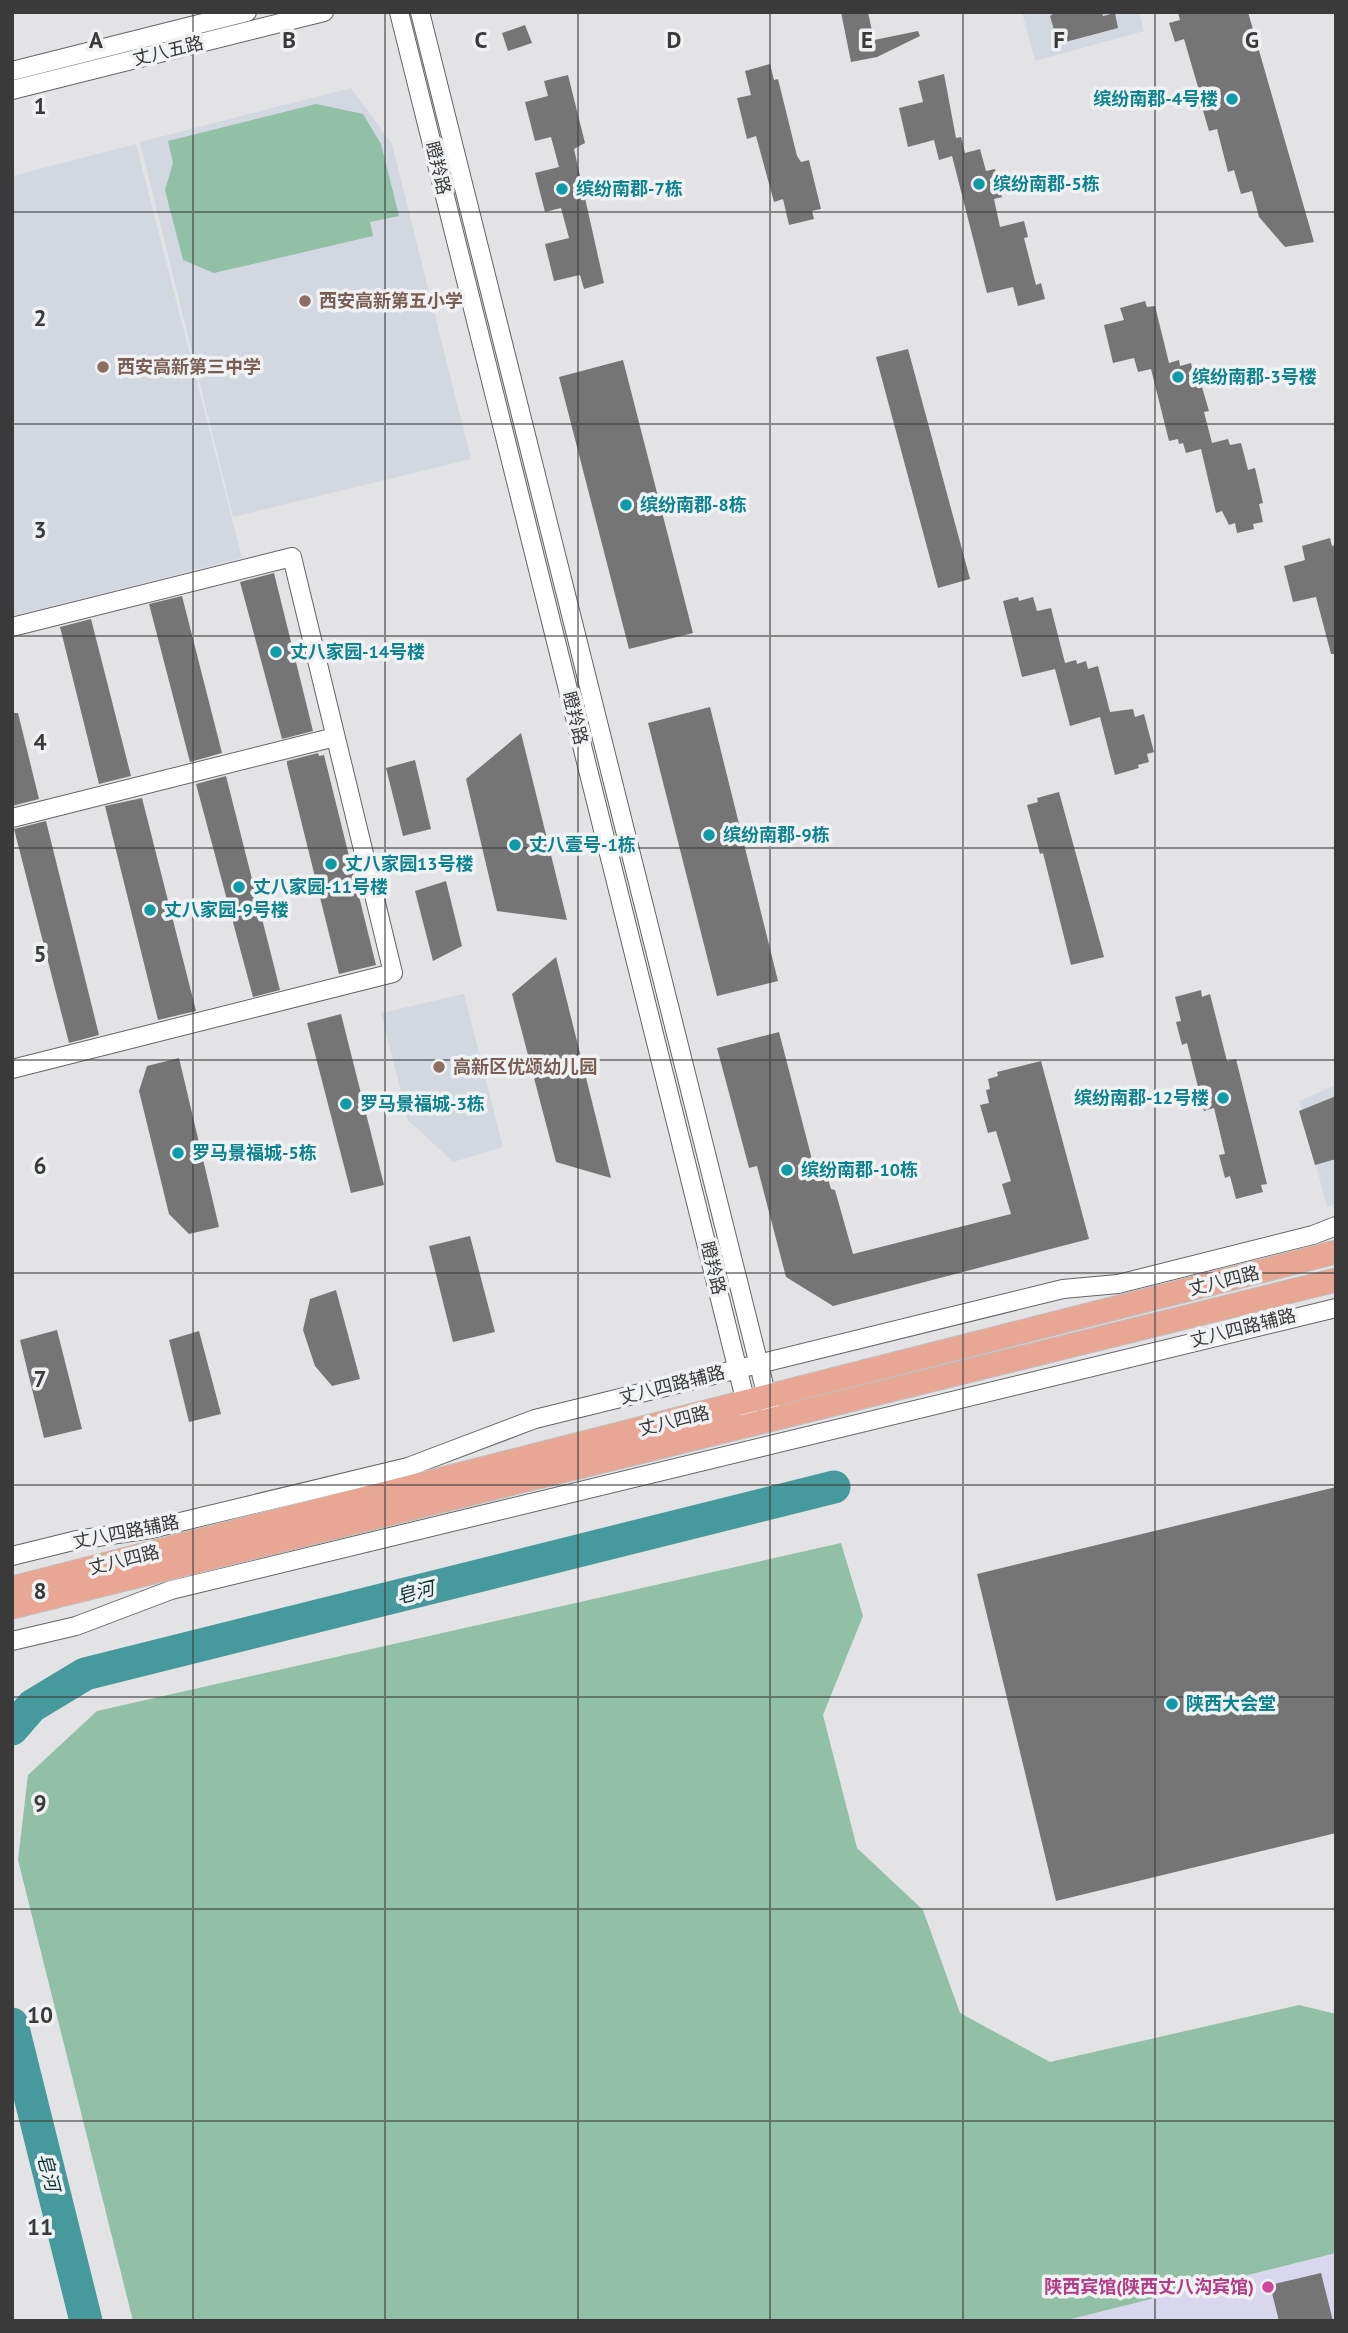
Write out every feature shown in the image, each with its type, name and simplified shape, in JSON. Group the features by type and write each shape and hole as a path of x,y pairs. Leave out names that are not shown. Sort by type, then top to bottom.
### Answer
{"main road":[{"name":"丈八四路","path":"12,1607 759,1411 1336,1252"},
{"name":"丈八四路","path":"12,1588 759,1411 1336,1280"}],"street":[{"name":"丈八五路","path":"12,71 247,12"},
{"name":"丈八五路","path":"12,90 324,12"},
{"name":"瞪羚路","path":"399,12 738,1369 759,1411"},
{"name":"瞪羚路","path":"420,12 759,1364 759,1411"},
{"path":"12,626 292,557 393,973 12,1069"},
{"path":"12,818 335,737"},
{"name":"丈八四路辅路","path":"12,1556 77,1540 152,1529 408,1467 535,1419 1063,1289 1118,1284 1313,1235 1336,1226"},
{"name":"丈八四路辅路","path":"12,1641 76,1626 172,1590 1336,1308"}],"shaded area":[{"path":"1022,12 1139,12 1144,31 1035,61"},
{"name":"西安高新第五小学","path":"351,88 392,144 471,459 233,517 140,142"},
{"name":"西安高新第三中学","path":"136,144 242,558 12,616 12,176"},
{"name":"高新区优颂幼儿园","path":"464,994 503,1147 453,1162 408,1120 381,1013"},
{"path":"1336,1085 1336,1204 1327,1207 1299,1101"},
{"name":"陕西宾馆(陕西丈八沟宾馆)","path":"1336,2253 1336,2321 1063,2321"}],"green space":[{"path":"316,104 363,114 381,144 399,216 370,222 373,236 214,273 183,260 165,190 173,163 168,141"},
{"path":"841,1543 863,1616 823,1715 857,1848 923,1910 960,2013 1050,2062 1299,2005 1336,2014 1336,2253 1063,2321 133,2321 18,1860 28,1775 97,1711"}],"building":[{"path":"841,12 868,12 874,40 918,31 920,36 877,57 851,62"},
{"path":"1056,12 1102,12 1103,16 1115,13 1118,28 1058,44 1050,16"},
{"name":"缤纷南郡-4号楼","path":"1178,12 1248,12 1314,242 1285,247 1259,217 1252,191 1241,194 1234,170 1228,172 1217,129 1209,131 1202,107 1194,110 1189,90 1198,87 1184,39 1175,42 1169,23 1180,20"},
{"path":"525,25 532,43 508,51 502,33"},
{"path":"770,64 774,80 778,79 797,156 801,162 809,160 821,209 812,211 814,219 789,225 783,199 774,202 756,136 747,139 737,98 751,95 745,71"},
{"name":"缤纷南郡-5栋","path":"944,74 956,138 961,137 965,153 980,149 986,171 995,169 1002,197 994,199 1000,227 1024,221 1028,237 1024,238 1036,285 1041,283 1045,299 1018,306 1013,287 987,293 952,156 939,160 934,140 908,147 899,108 923,102 918,81"},
{"name":"缤纷南郡-7栋","path":"568,75 585,143 574,149 604,283 584,289 580,275 554,281 545,244 569,238 561,208 545,212 535,173 559,167 551,137 535,141 525,102 548,96 544,81"},
{"name":"缤纷南郡-3号楼","path":"1145,301 1147,307 1155,306 1169,363 1179,360 1180,366 1191,363 1197,388 1202,387 1209,411 1204,412 1212,443 1228,439 1230,445 1241,443 1248,470 1255,468 1263,503 1259,504 1263,522 1253,524 1254,529 1237,533 1235,523 1229,525 1222,511 1216,513 1201,449 1186,453 1183,443 1179,444 1178,439 1169,441 1151,369 1138,372 1134,358 1113,363 1104,325 1124,320 1120,308"},
{"path":"908,349 970,579 938,588 876,357"},
{"name":"缤纷南郡-8栋","path":"623,360 693,633 629,649 559,377"},
{"path":"1330,538 1332,546 1336,545 1336,654 1331,654 1316,597 1293,602 1284,566 1305,560 1302,546"},
{"name":"丈八家园-14号楼","path":"274,573 313,731 282,739 240,582"},
{"path":"182,596 222,753 190,762 149,604"},
{"path":"1018,597 1019,601 1033,597 1037,611 1051,608 1065,663 1076,660 1077,664 1086,661 1088,669 1098,666 1110,712 1133,709 1135,717 1144,714 1154,752 1147,754 1149,762 1115,775 1100,717 1070,726 1055,669 1022,677 1003,601"},
{"path":"91,619 131,776 99,784 60,627"},
{"name":"缤纷南郡-9栋","path":"710,707 778,981 717,996 648,723"},
{"path":"12,713 18,713 39,799 12,806"},
{"name":"丈八壹号-1栋","path":"521,733 567,920 497,911 466,779"},
{"name":"丈八家园13号楼","path":"318,753 319,756 324,755 376,965 339,974 287,764 287,761"},
{"path":"415,760 431,829 403,836 386,768"},
{"name":"丈八家园-11号楼","path":"226,776 280,990 253,997 196,784"},
{"path":"1059,792 1104,957 1071,965 1043,853 1040,854 1027,805 1038,802 1037,798"},
{"name":"丈八家园-9号楼","path":"142,798 196,1011 158,1020 105,806"},
{"path":"46,821 99,1035 69,1043 14,829"},
{"path":"446,881 462,946 433,961 415,891"},
{"path":"556,957 611,1178 556,1162 512,994"},
{"name":"缤纷南郡-12号楼","path":"1201,990 1202,997 1210,994 1227,1061 1236,1059 1267,1184 1261,1185 1263,1192 1236,1199 1230,1176 1225,1178 1219,1155 1225,1154 1214,1108 1204,1111 1187,1043 1182,1045 1176,1022 1181,1021 1175,997"},
{"name":"罗马景福城-3栋","path":"341,1014 384,1185 351,1193 307,1023"},
{"name":"缤纷南郡-10栋","path":"779,1032 815,1171 825,1168 831,1189 835,1190 853,1254 1011,1214 1002,1184 1011,1181 996,1131 988,1133 980,1105 989,1103 986,1090 990,1089 988,1079 998,1076 997,1072 1041,1061 1089,1239 833,1306 786,1277 757,1166 749,1168 717,1048"},
{"name":"罗马景福城-5栋","path":"179,1058 219,1227 189,1234 169,1214 139,1091 147,1066"},
{"path":"1336,1096 1336,1159 1315,1165 1299,1111"},
{"path":"470,1236 495,1332 453,1342 429,1246"},
{"path":"336,1290 360,1379 332,1386 315,1366 303,1330 310,1299"},
{"path":"57,1330 82,1429 44,1438 20,1340"},
{"path":"199,1331 221,1414 189,1422 169,1340"},
{"name":"陕西大会堂","path":"1336,1487 1336,1833 1056,1901 977,1574"},
{"path":"1321,2273 1333,2321 1279,2321 1270,2285"}],"waterway":[{"name":"皂河","path":"12,1729 32,1706 85,1674 834,1487"},
{"name":"皂河","path":"12,2024 86,2321"}],"place":[{"name":"缤纷南郡-4号楼","path":"1232,99"},
{"name":"缤纷南郡-5栋","path":"979,184"},
{"name":"缤纷南郡-7栋","path":"562,189"},
{"name":"西安高新第五小学","path":"305,301"},
{"name":"西安高新第三中学","path":"103,367"},
{"name":"缤纷南郡-3号楼","path":"1178,377"},
{"name":"缤纷南郡-8栋","path":"626,505"},
{"name":"丈八家园-14号楼","path":"276,652"},
{"name":"缤纷南郡-9栋","path":"709,835"},
{"name":"丈八壹号-1栋","path":"515,845"},
{"name":"丈八家园13号楼","path":"331,864"},
{"name":"丈八家园-11号楼","path":"239,887"},
{"name":"丈八家园-9号楼","path":"150,910"},
{"name":"高新区优颂幼儿园","path":"439,1067"},
{"name":"缤纷南郡-12号楼","path":"1223,1098"},
{"name":"罗马景福城-3栋","path":"346,1104"},
{"name":"罗马景福城-5栋","path":"178,1153"},
{"name":"缤纷南郡-10栋","path":"787,1170"},
{"name":"陕西大会堂","path":"1172,1704"},
{"name":"陕西宾馆(陕西丈八沟宾馆)","path":"1268,2287"}]}
